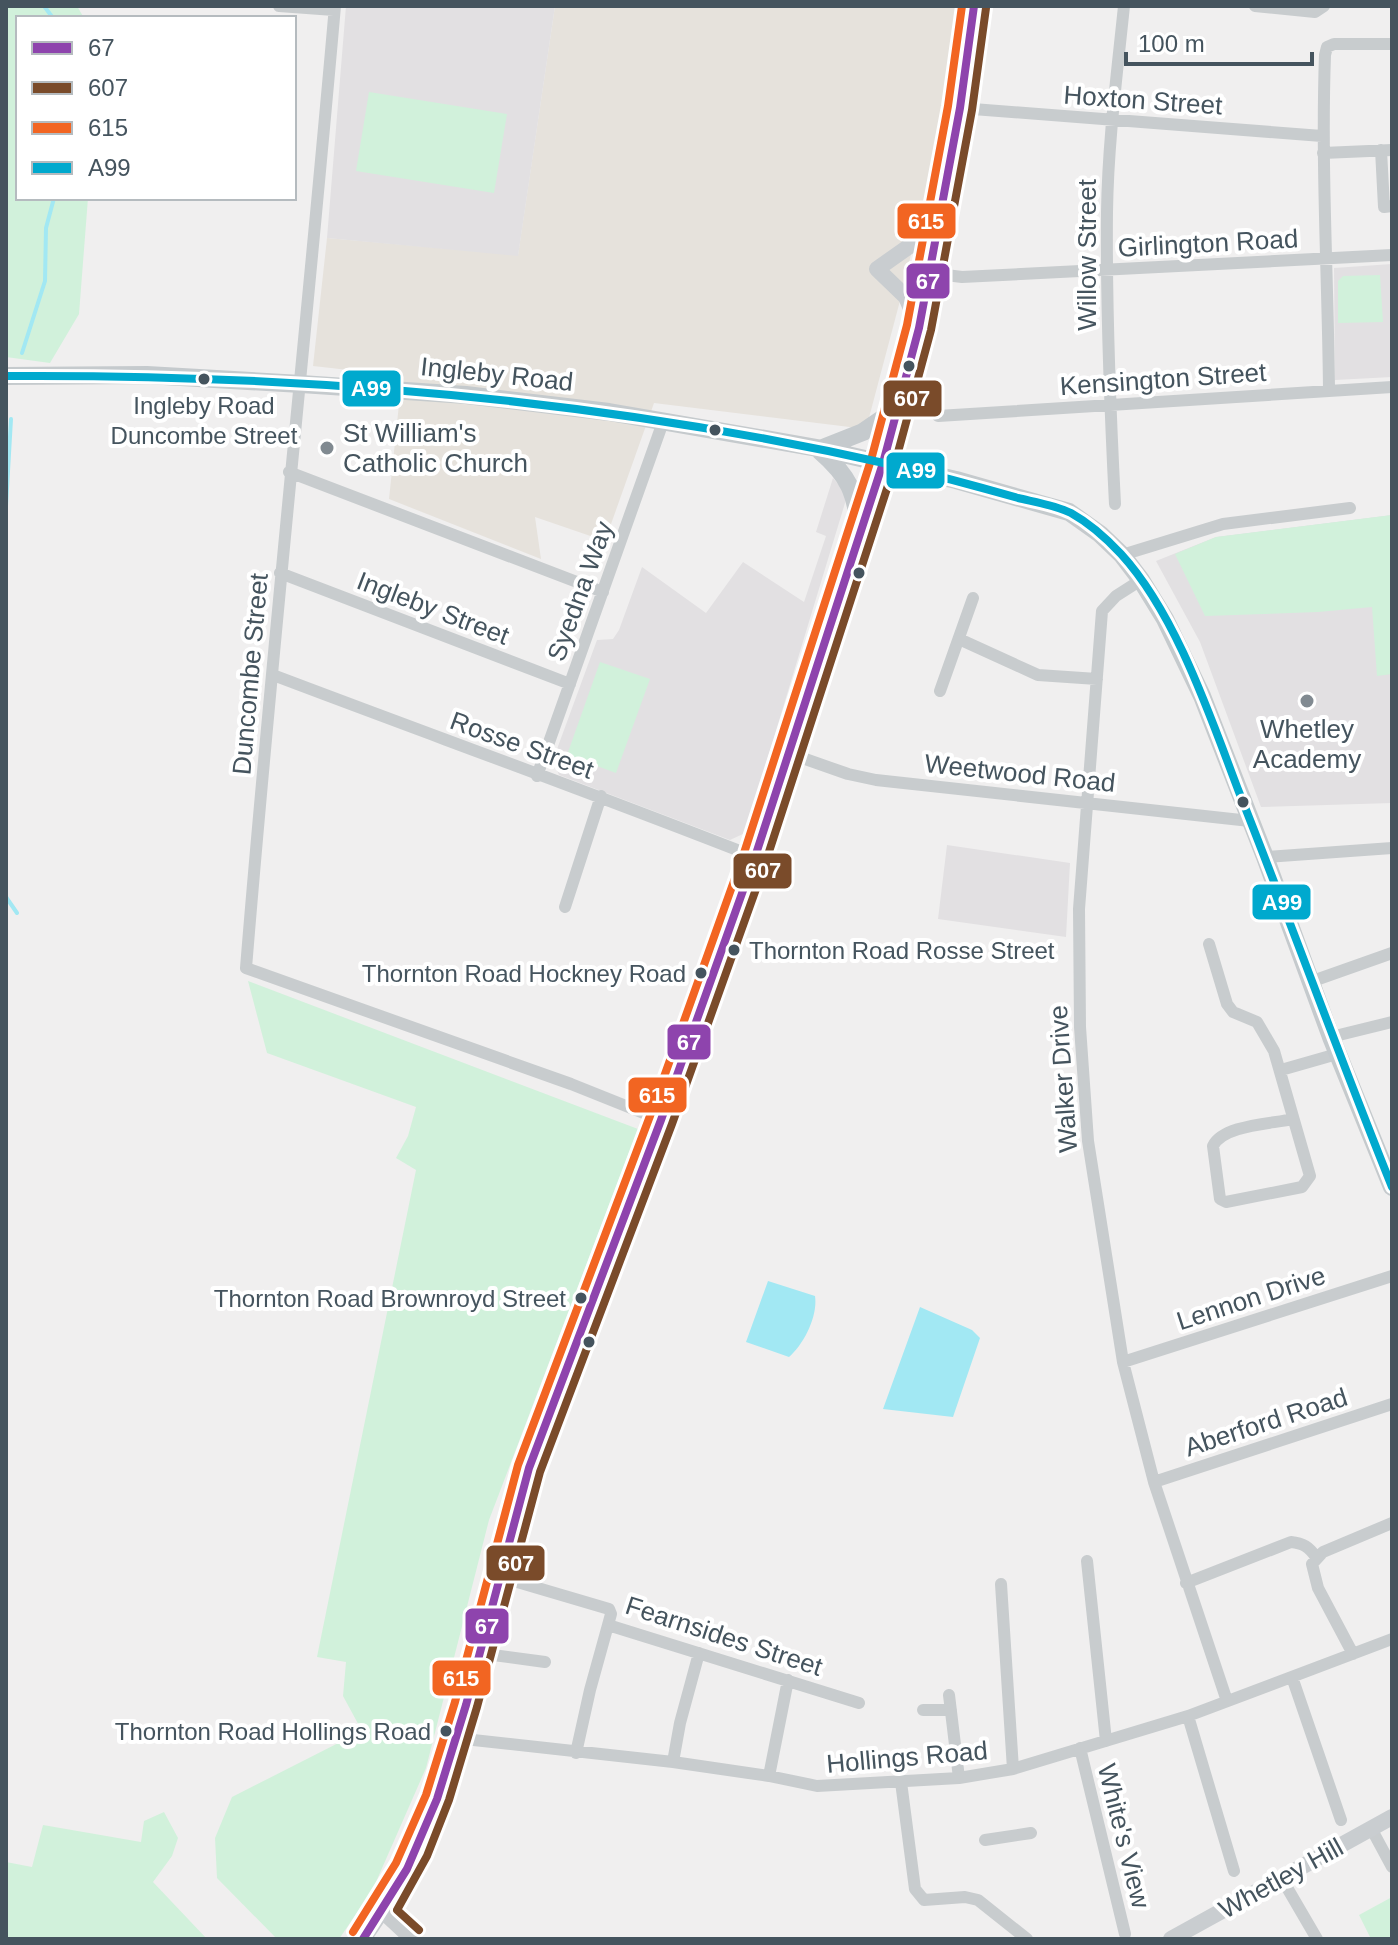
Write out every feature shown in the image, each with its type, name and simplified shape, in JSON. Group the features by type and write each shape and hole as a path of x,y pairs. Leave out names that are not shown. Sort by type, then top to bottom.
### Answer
{"main road":[{"path":"363,1939 382,1912 419,1844 455,1738 529,1468 661,1120 755,857 883,463 919,328 930,273 960,108 974,6"},
{"path":"919,328 906,297 877,269 911,245 942,211"},
{"name":"Ingleby Road","path":"6,376 147,375 510,399 819,449 956,480 1069,512 1100,534 1122,555 1141,580 1165,619 1202,696 1334,1046 1384,1149 1392,1187"},
{"path":"860,530 856,499 849,481 819,449 863,432 898,408"},
{"name":"Whetley Hill","path":"1171,1939 1392,1817"}],"street":[{"path":"279,6 334,8"},
{"name":"Willow Street","path":"1115,504 1107,210 1112,119 1124,6"},
{"path":"1255,6 1319,9"},
{"name":"Duncombe Street","path":"334,8 301,384 289,472 246,968 571,1084 661,1120"},
{"path":"1329,390 1328,259 1322,136 1325,55 1327,47 1334,44 1392,44"},
{"name":"Hoxton Street","path":"960,108 1322,136"},
{"path":"1323,153 1386,150 1384,207 1392,206"},
{"name":"Girlington Road","path":"930,273 962,277 1392,255"},
{"name":"Kensington Street","path":"938,416 1392,387"},
{"name":"Syedna Way","path":"537,776 663,422"},
{"path":"289,472 603,592"},
{"path":"1122,555 1223,524 1350,508"},
{"name":"Ingleby Street","path":"280,573 570,684"},
{"name":"Walker Drive","path":"1141,580 1116,596 1102,611 1079,909 1080,1027 1088,1141 1123,1362 1154,1482 1227,1701"},
{"path":"940,691 973,598"},
{"path":"959,639 1038,675 1097,679"},
{"name":"Rosse Street","path":"273,675 537,776 601,796 755,857"},
{"name":"Weetwood Road","path":"788,753 848,774 876,780 1250,821"},
{"path":"565,907 601,796"},
{"path":"1265,857 1392,848"},
{"path":"1209,944 1227,1004 1233,1012 1257,1022 1274,1051 1310,1176 1302,1187 1226,1202 1220,1199 1213,1146 1217,1139 1226,1132 1293,1119"},
{"path":"1310,982 1392,953"},
{"path":"1281,1070 1392,1022"},
{"name":"Lennon Drive","path":"1123,1362 1392,1276"},
{"name":"Aberford Road","path":"1154,1482 1392,1404"},
{"path":"1353,1654 1313,1574 1312,1564 1316,1557 1330,1549 1392,1523"},
{"path":"1186,1583 1291,1542 1301,1543 1316,1557"},
{"path":"1087,1561 1106,1741"},
{"name":"Fearnsides Street","path":"497,1576 609,1609 608,1625 859,1703"},
{"path":"1001,1584 1013,1769"},
{"path":"576,1753 608,1625"},
{"name":"Hollings Road","path":"455,1738 673,1762 817,1786 959,1778 1013,1769 1188,1716 1392,1639"},
{"path":"478,1653 545,1662"},
{"path":"673,1762 699,1653"},
{"path":"1292,1677 1341,1820"},
{"path":"769,1776 788,1680"},
{"path":"949,1695 959,1778"},
{"path":"923,1710 951,1710"},
{"path":"1188,1716 1234,1871"},
{"name":"White's View","path":"1080,1748 1125,1934"},
{"path":"901,1782 915,1889 924,1900 965,1897 978,1900 1027,1939"},
{"path":"1371,1828 1392,1867"},
{"path":"985,1840 1031,1833"},
{"path":"1282,1879 1317,1939"},
{"path":"382,1912 411,1939"}],"shaded area":[{"path":"346,6 555,6 518,256 327,238"},
{"path":"555,6 958,6 947,101 866,429 654,403 605,541 535,517 541,559 389,499 402,376 313,366 327,238 518,255"},
{"path":"1392,264 1392,377 1335,380 1334,268"},
{"path":"833,478 845,492 845,503 745,833 730,840 559,775 553,760 597,640 613,639 619,630 642,567 706,613 743,562 804,602 826,536 816,532"},
{"name":"Whetley Academy","path":"1392,515 1392,803 1261,807 1200,642 1156,561 1216,537"},
{"path":"947,845 1070,863 1066,937 938,919"}],"green space":[{"path":"6,6 77,6 83,16 16,16 16,200 88,200 79,314 50,363 6,357"},
{"path":"369,92 507,114 494,193 356,171"},
{"path":"1380,275 1383,322 1338,323 1338,281 1343,276"},
{"path":"1392,515 1392,674 1377,676 1372,607 1205,616 1175,554 1216,537"},
{"path":"600,662 650,679 616,773 567,755"},
{"path":"248,981 638,1129 489,1520 426,1768 372,1891 339,1939 277,1939 217,1878 215,1838 232,1797 362,1731 343,1696 346,1662 317,1657 416,1170 396,1158 408,1136 416,1107 267,1053"},
{"path":"164,1812 178,1838 172,1856 153,1882 207,1939 6,1939 6,1862 32,1867 43,1825 141,1842 144,1821"},
{"path":"1392,1897 1392,1939 1371,1939 1359,1915"}],"water":[{"path":"768,1281 815,1296 809,1329 789,1357 746,1342"},
{"path":"920,1307 972,1330 980,1338 953,1417 883,1409"}],"waterway":[{"path":"44,6 52,16"},
{"path":"22,353 45,281 46,228 53,200"},
{"path":"6,506 11,419"},
{"path":"6,897 17,913"}],"transit line":[{"name":"615","path":"353,1932 396,1863 426,1795 455,1702 518,1465 650,1116 744,853 871,460 907,325 948,106 962,6"},
{"name":"67","path":"363,1939 407,1869 437,1799 466,1705 529,1468 661,1120 755,857 883,463 919,328 960,108 974,6"},
{"name":"607","path":"419,1930 397,1910 427,1856 449,1800 540,1472 672,1124 766,861 894,467 931,330 972,110 986,8"},
{"name":"A99","path":"6,376 229,380 341,386 563,407 784,442 909,469 1071,513 1098,532 1141,578 1190,667 1392,1187"}],"place":[{"name":"Ingleby Road Duncombe Street","path":"204,379"},
{"name":"St William's Catholic Church","path":"327,448"},
{"name":"Whetley Academy","path":"1307,701"},
{"name":"Thornton Road Rosse Street","path":"734,950"},
{"name":"Thornton Road Hockney Road","path":"701,973"},
{"name":"Thornton Road Brownroyd Street","path":"581,1298"},
{"name":"Thornton Road Hollings Road","path":"446,1731"}]}
